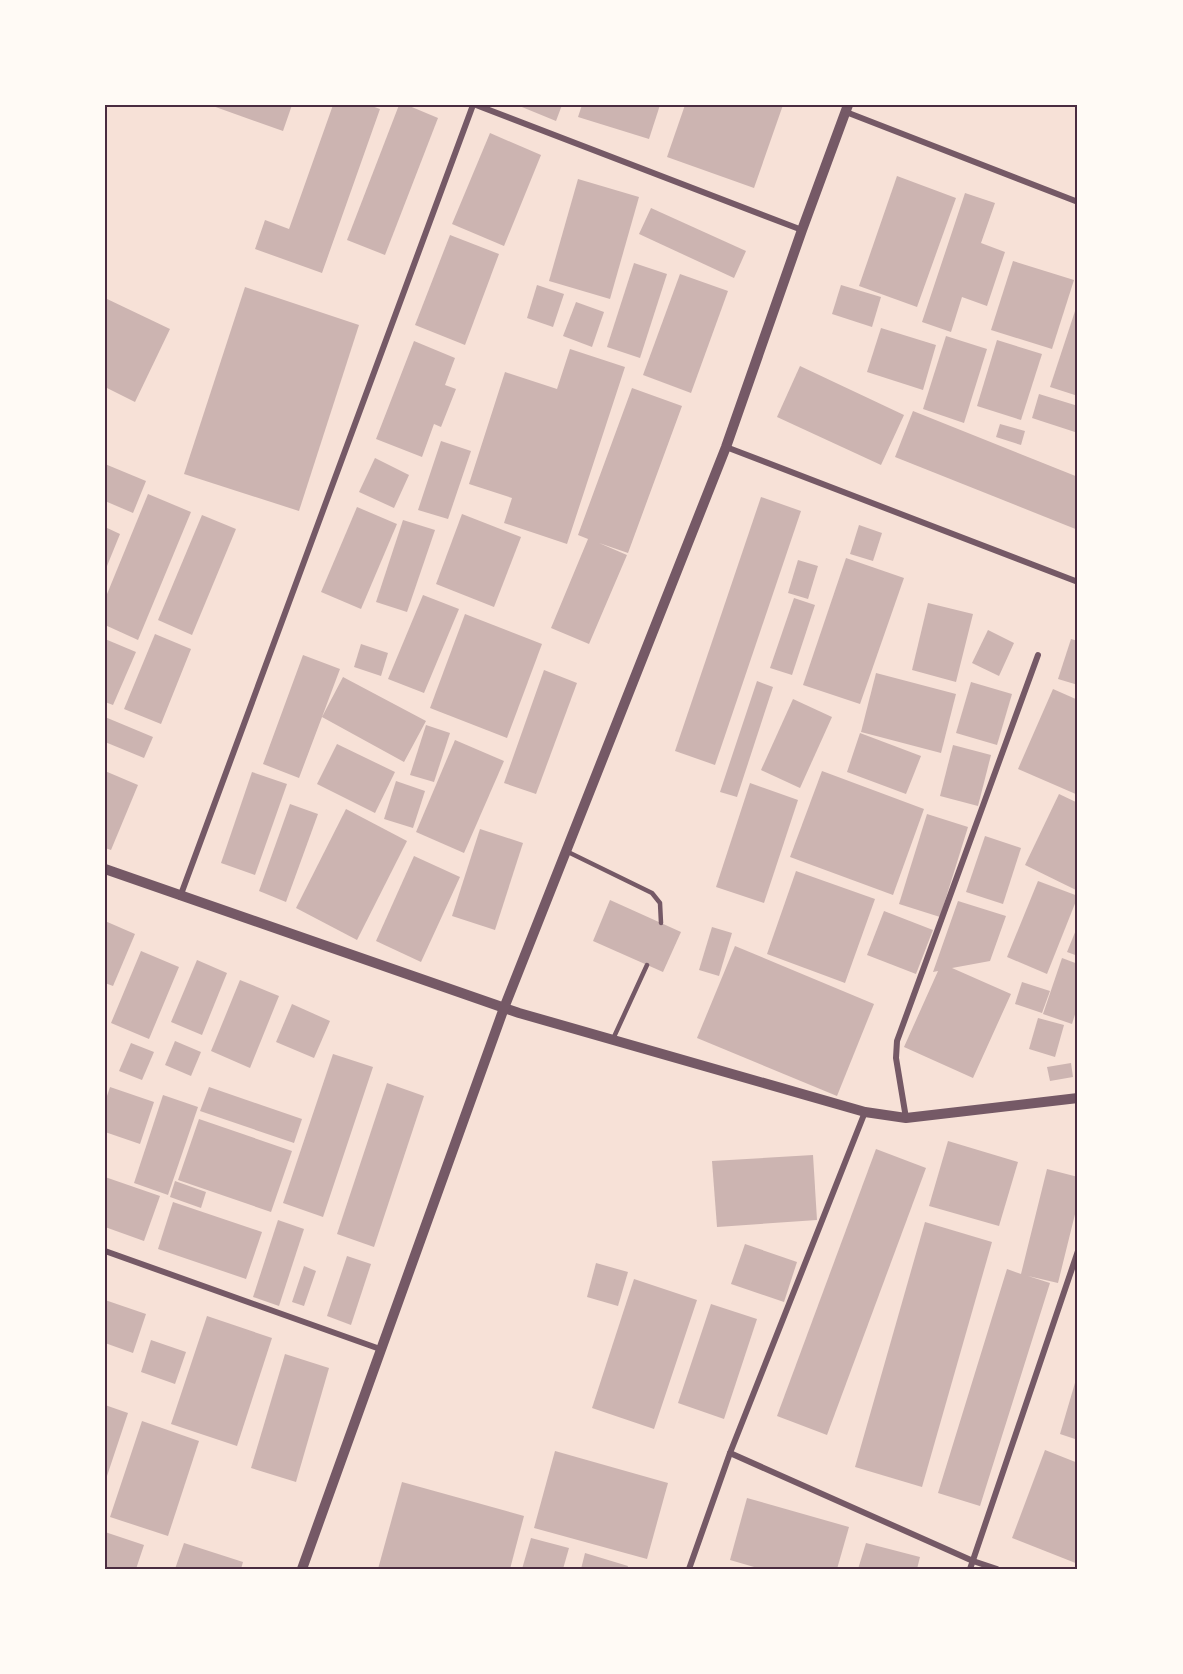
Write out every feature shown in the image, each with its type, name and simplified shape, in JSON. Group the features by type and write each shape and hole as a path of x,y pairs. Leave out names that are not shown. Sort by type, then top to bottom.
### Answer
{"street":[{"path":"180,897 474,105 802,230"},
{"path":"302,1569 504,1008 726,447 847,109 1078,202"},
{"path":"726,447 1078,582"},
{"path":"906,1118 896,1058 897,1041 1038,655"},
{"path":"105,869 504,1008 865,1112 906,1118 1078,1098"},
{"path":"689,1569 730,1453 865,1112"},
{"path":"105,1251 380,1349"},
{"path":"970,1569 1078,1251"},
{"path":"730,1453 973,1561 997,1569"}],"lane":[{"path":"566,851 652,893 660,903 661,923"},
{"path":"613,1040 647,965"}],"building":[{"path":"210,105 292,105 283,131"},
{"path":"333,105 369,105 380,109 322,273 255,249 265,220 289,229"},
{"path":"399,105 407,105 438,118 385,255 347,240"},
{"path":"517,105 562,105 556,121"},
{"path":"582,105 660,105 649,139 578,117"},
{"path":"685,105 783,105 754,188 667,157"},
{"path":"490,133 541,155 504,246 452,224"},
{"path":"897,176 956,198 917,307 859,286"},
{"path":"578,179 639,197 610,299 549,281"},
{"path":"965,193 995,203 981,243 1005,252 987,306 962,297 951,332 922,322"},
{"path":"651,208 746,251 734,278 639,234"},
{"path":"450,235 499,254 465,345 415,325"},
{"path":"1013,261 1074,280 1052,349 991,330"},
{"path":"634,263 667,274 640,358 607,347"},
{"path":"680,274 728,291 691,393 643,375"},
{"path":"537,285 564,294 553,327 527,318"},
{"path":"841,285 881,297 872,327 832,314"},
{"path":"245,287 359,325 299,511 184,474"},
{"path":"105,298 170,329 135,402 105,387"},
{"path":"576,302 604,312 592,347 563,336"},
{"path":"1078,302 1078,396 1050,387"},
{"path":"881,328 936,345 923,390 867,372"},
{"path":"946,336 987,349 964,423 923,409"},
{"path":"997,340 1042,354 1021,420 977,406"},
{"path":"414,341 455,358 445,385 456,389 441,427 434,424 422,457 376,439"},
{"path":"570,349 625,367 567,544 504,523 512,498 469,484 505,372 557,389"},
{"path":"800,366 904,415 881,465 777,417"},
{"path":"632,388 682,406 628,553 599,543 627,555 589,644 551,628 588,539 578,535"},
{"path":"1039,394 1078,406 1078,433 1032,418"},
{"path":"913,411 1078,477 1078,530 895,457"},
{"path":"1000,424 1025,431 1021,445 996,437"},
{"path":"441,441 471,451 448,519 418,510"},
{"path":"375,458 409,475 394,508 359,492"},
{"path":"105,464 146,481 133,513 105,501"},
{"path":"148,494 191,512 138,640 105,625 105,599"},
{"path":"761,497 801,511 715,765 675,751"},
{"path":"357,507 397,524 361,609 321,592"},
{"path":"462,514 521,537 494,607 436,584"},
{"path":"202,515 236,529 192,635 158,620"},
{"path":"403,520 435,530 407,612 376,602"},
{"path":"859,525 882,533 873,561 850,554"},
{"path":"105,527 120,534 105,571"},
{"path":"846,558 904,578 860,704 803,685"},
{"path":"798,560 818,566 808,599 788,593"},
{"path":"423,595 459,609 424,693 388,679"},
{"path":"794,598 815,605 792,675 770,668"},
{"path":"928,603 973,614 956,682 912,670"},
{"path":"465,614 542,644 507,738 430,708"},
{"path":"988,630 1014,643 999,676 972,663"},
{"path":"155,634 191,649 161,724 124,709"},
{"path":"105,639 136,652 113,705 105,702"},
{"path":"1071,639 1078,641 1078,685 1058,679"},
{"path":"361,644 388,653 381,676 354,667"},
{"path":"303,655 340,669 299,778 263,764"},
{"path":"544,670 577,683 536,794 504,783"},
{"path":"876,673 956,694 941,753 861,732"},
{"path":"343,677 426,721 404,762 322,717"},
{"path":"757,681 773,687 737,797 720,792"},
{"path":"971,682 1012,694 997,745 956,733"},
{"path":"1053,689 1078,700 1078,795 1018,769"},
{"path":"793,699 832,717 800,788 761,770"},
{"path":"105,717 153,737 144,758 105,742"},
{"path":"426,725 450,733 434,782 410,775"},
{"path":"860,733 921,756 906,794 847,772"},
{"path":"455,740 504,761 464,853 416,832"},
{"path":"337,744 395,772 375,813 317,784"},
{"path":"953,745 991,755 978,806 940,796"},
{"path":"105,771 138,785 111,850 105,848"},
{"path":"822,771 924,809 893,895 790,857"},
{"path":"252,772 287,784 255,875 221,863"},
{"path":"396,781 425,791 413,828 384,819"},
{"path":"750,783 798,800 764,903 716,887"},
{"path":"1059,794 1078,803 1078,891 1025,865"},
{"path":"290,804 318,814 286,902 259,891"},
{"path":"346,809 407,841 357,940 296,908"},
{"path":"927,814 968,827 940,917 899,904"},
{"path":"480,829 523,843 495,930 452,916"},
{"path":"985,836 1021,848 1003,904 966,892"},
{"path":"414,856 460,877 421,962 376,941"},
{"path":"796,871 875,899 845,983 767,954"},
{"path":"1038,881 1078,896 1047,974 1007,957"},
{"path":"610,900 681,932 663,972 593,941"},
{"path":"958,901 1006,916 990,961 952,968 1011,994 973,1078 904,1047 938,971 933,972"},
{"path":"884,911 933,930 916,974 867,955"},
{"path":"105,921 135,934 113,986 105,983"},
{"path":"1078,925 1078,956 1067,952"},
{"path":"712,927 732,933 719,976 699,970"},
{"path":"735,946 874,1004 837,1096 697,1038"},
{"path":"141,951 179,967 149,1039 111,1023"},
{"path":"1062,958 1078,964 1078,1005 1072,1024 1043,1014"},
{"path":"197,960 227,973 202,1035 171,1022"},
{"path":"240,980 279,996 250,1068 211,1051"},
{"path":"1022,982 1050,991 1042,1013 1015,1004"},
{"path":"292,1004 330,1021 314,1058 276,1042"},
{"path":"1038,1018 1064,1025 1055,1057 1029,1049"},
{"path":"175,1041 201,1052 191,1076 165,1065"},
{"path":"131,1043 154,1052 142,1080 119,1071"},
{"path":"333,1054 373,1067 323,1217 283,1203"},
{"path":"1071,1063 1073,1077 1050,1081 1047,1067"},
{"path":"387,1083 424,1096 374,1247 337,1234"},
{"path":"110,1087 154,1102 140,1144 105,1132 105,1102"},
{"path":"209,1087 302,1119 294,1143 200,1111"},
{"path":"163,1095 198,1107 168,1195 134,1183"},
{"path":"199,1119 292,1151 271,1212 178,1180"},
{"path":"948,1141 1018,1162 999,1226 929,1206"},
{"path":"876,1149 926,1168 827,1435 777,1416"},
{"path":"813,1155 817,1220 717,1227 712,1161"},
{"path":"1047,1169 1078,1177 1078,1202 1058,1283 1028,1276 1050,1283 980,1506 938,1493 1007,1269 1021,1274"},
{"path":"105,1177 160,1196 144,1241 105,1227"},
{"path":"175,1181 206,1192 201,1208 170,1197"},
{"path":"173,1202 262,1232 246,1279 158,1249"},
{"path":"278,1220 304,1229 279,1306 253,1297"},
{"path":"925,1222 992,1242 922,1487 855,1467"},
{"path":"745,1244 797,1262 784,1302 731,1284"},
{"path":"347,1256 371,1264 351,1325 327,1316"},
{"path":"596,1263 628,1272 618,1306 587,1297"},
{"path":"304,1266 316,1271 304,1306 292,1302"},
{"path":"634,1279 697,1300 654,1429 592,1408"},
{"path":"105,1300 146,1314 133,1353 105,1343"},
{"path":"711,1304 757,1319 724,1419 678,1403"},
{"path":"207,1316 272,1338 237,1446 171,1424"},
{"path":"151,1340 186,1352 175,1384 141,1372"},
{"path":"285,1354 329,1368 296,1482 251,1468"},
{"path":"1078,1376 1078,1440 1060,1434"},
{"path":"105,1405 128,1413 105,1482"},
{"path":"142,1421 199,1441 168,1536 110,1517"},
{"path":"1045,1450 1078,1463 1078,1564 1012,1538"},
{"path":"555,1451 668,1483 647,1559 534,1528"},
{"path":"402,1482 524,1516 510,1569 378,1569"},
{"path":"747,1498 849,1527 837,1569 761,1569 730,1560"},
{"path":"105,1532 144,1545 136,1569 105,1569"},
{"path":"531,1538 569,1548 563,1569 522,1569"},
{"path":"184,1543 243,1562 241,1569 175,1569"},
{"path":"866,1543 920,1557 917,1569 858,1569"},
{"path":"585,1553 628,1566 627,1569 581,1569"}]}
